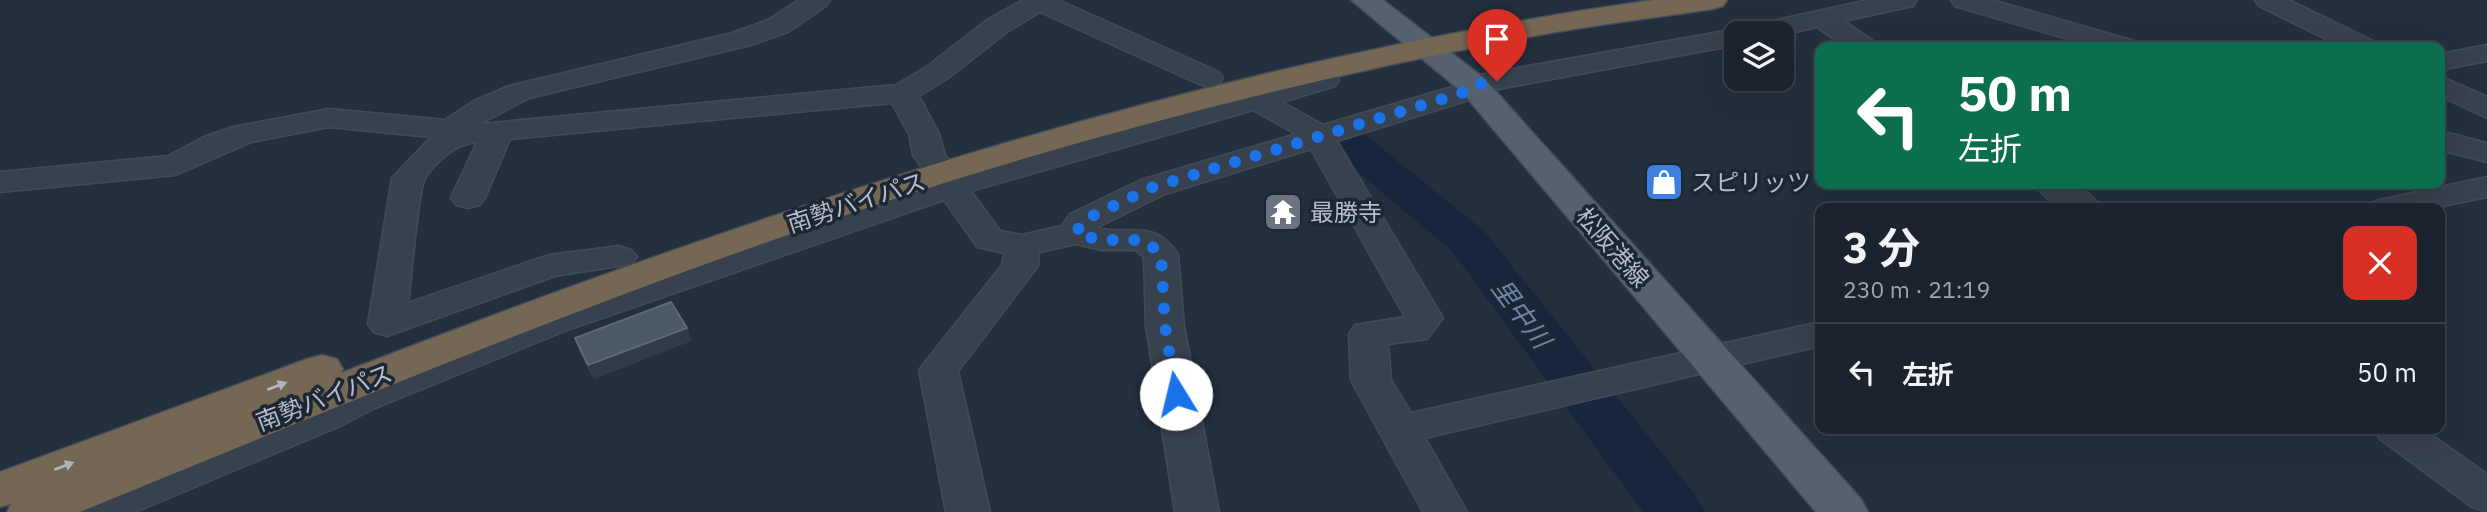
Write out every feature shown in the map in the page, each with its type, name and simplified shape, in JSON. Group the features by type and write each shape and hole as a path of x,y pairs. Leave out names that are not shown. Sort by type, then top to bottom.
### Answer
{"highway":[{"name":"南勢バイパス","path":"31,512 661,267 941,172 970,141 1209,78 1417,41 1595,0"},
{"name":"南勢バイパス","path":"0,490 691,230 941,172 1318,72 1417,41 1713,0"}],"main road":[{"name":"松阪港線","path":"1365,0 1473,85 1844,512"}],"street":[{"path":"456,135 457,125 485,107 519,92 741,39 778,26 817,0"},
{"path":"619,257 549,266 387,324 408,178 438,146 456,135 902,93 919,87 998,25 1038,0 1209,78"},
{"path":"1067,12 1094,0"},
{"path":"1794,25 1904,0"},
{"path":"1964,0 2107,42"},
{"path":"2268,0 2353,42"},
{"path":"1823,19 1856,42"},
{"path":"1076,234 1082,221 1153,187 1462,93 1473,85 1724,39"},
{"path":"2445,61 2487,53"},
{"path":"92,512 326,416 361,398 941,172 1256,100 1325,80 1318,72"},
{"path":"2445,88 2487,109"},
{"path":"902,93 941,172 989,240 1022,245 1076,234 1101,240 1144,240 1161,254 1165,326 1197,512"},
{"path":"1256,100 1303,124 1320,138 1424,318 1415,330 1368,334 1371,380 1446,512"},
{"path":"0,182 175,164 215,144 244,134 329,118 443,129 456,135"},
{"path":"468,198 498,131"},
{"path":"2445,140 2487,153"},
{"path":"2411,203 2487,187"},
{"path":"2058,189 2078,203"},
{"path":"968,512 961,472 943,411 938,370 1020,266 1022,245"},
{"path":"1400,430 1815,335"},
{"path":"326,416 360,382"},
{"path":"2401,434 2487,496"}],"building":[{"path":"671,302 687,328 588,365 575,338"}],"waterway":[{"name":"里中川","path":"1343,138 1468,241 1675,512"}],"place":[{"name":"スピリッツ","path":"1664,182"},
{"name":"最勝寺","path":"1283,212"}],"route":[{"path":"1176,394 1165,326 1161,254 1144,240 1101,240 1076,234 1082,221 1153,187 1462,93 1473,85 1497,81"}]}
